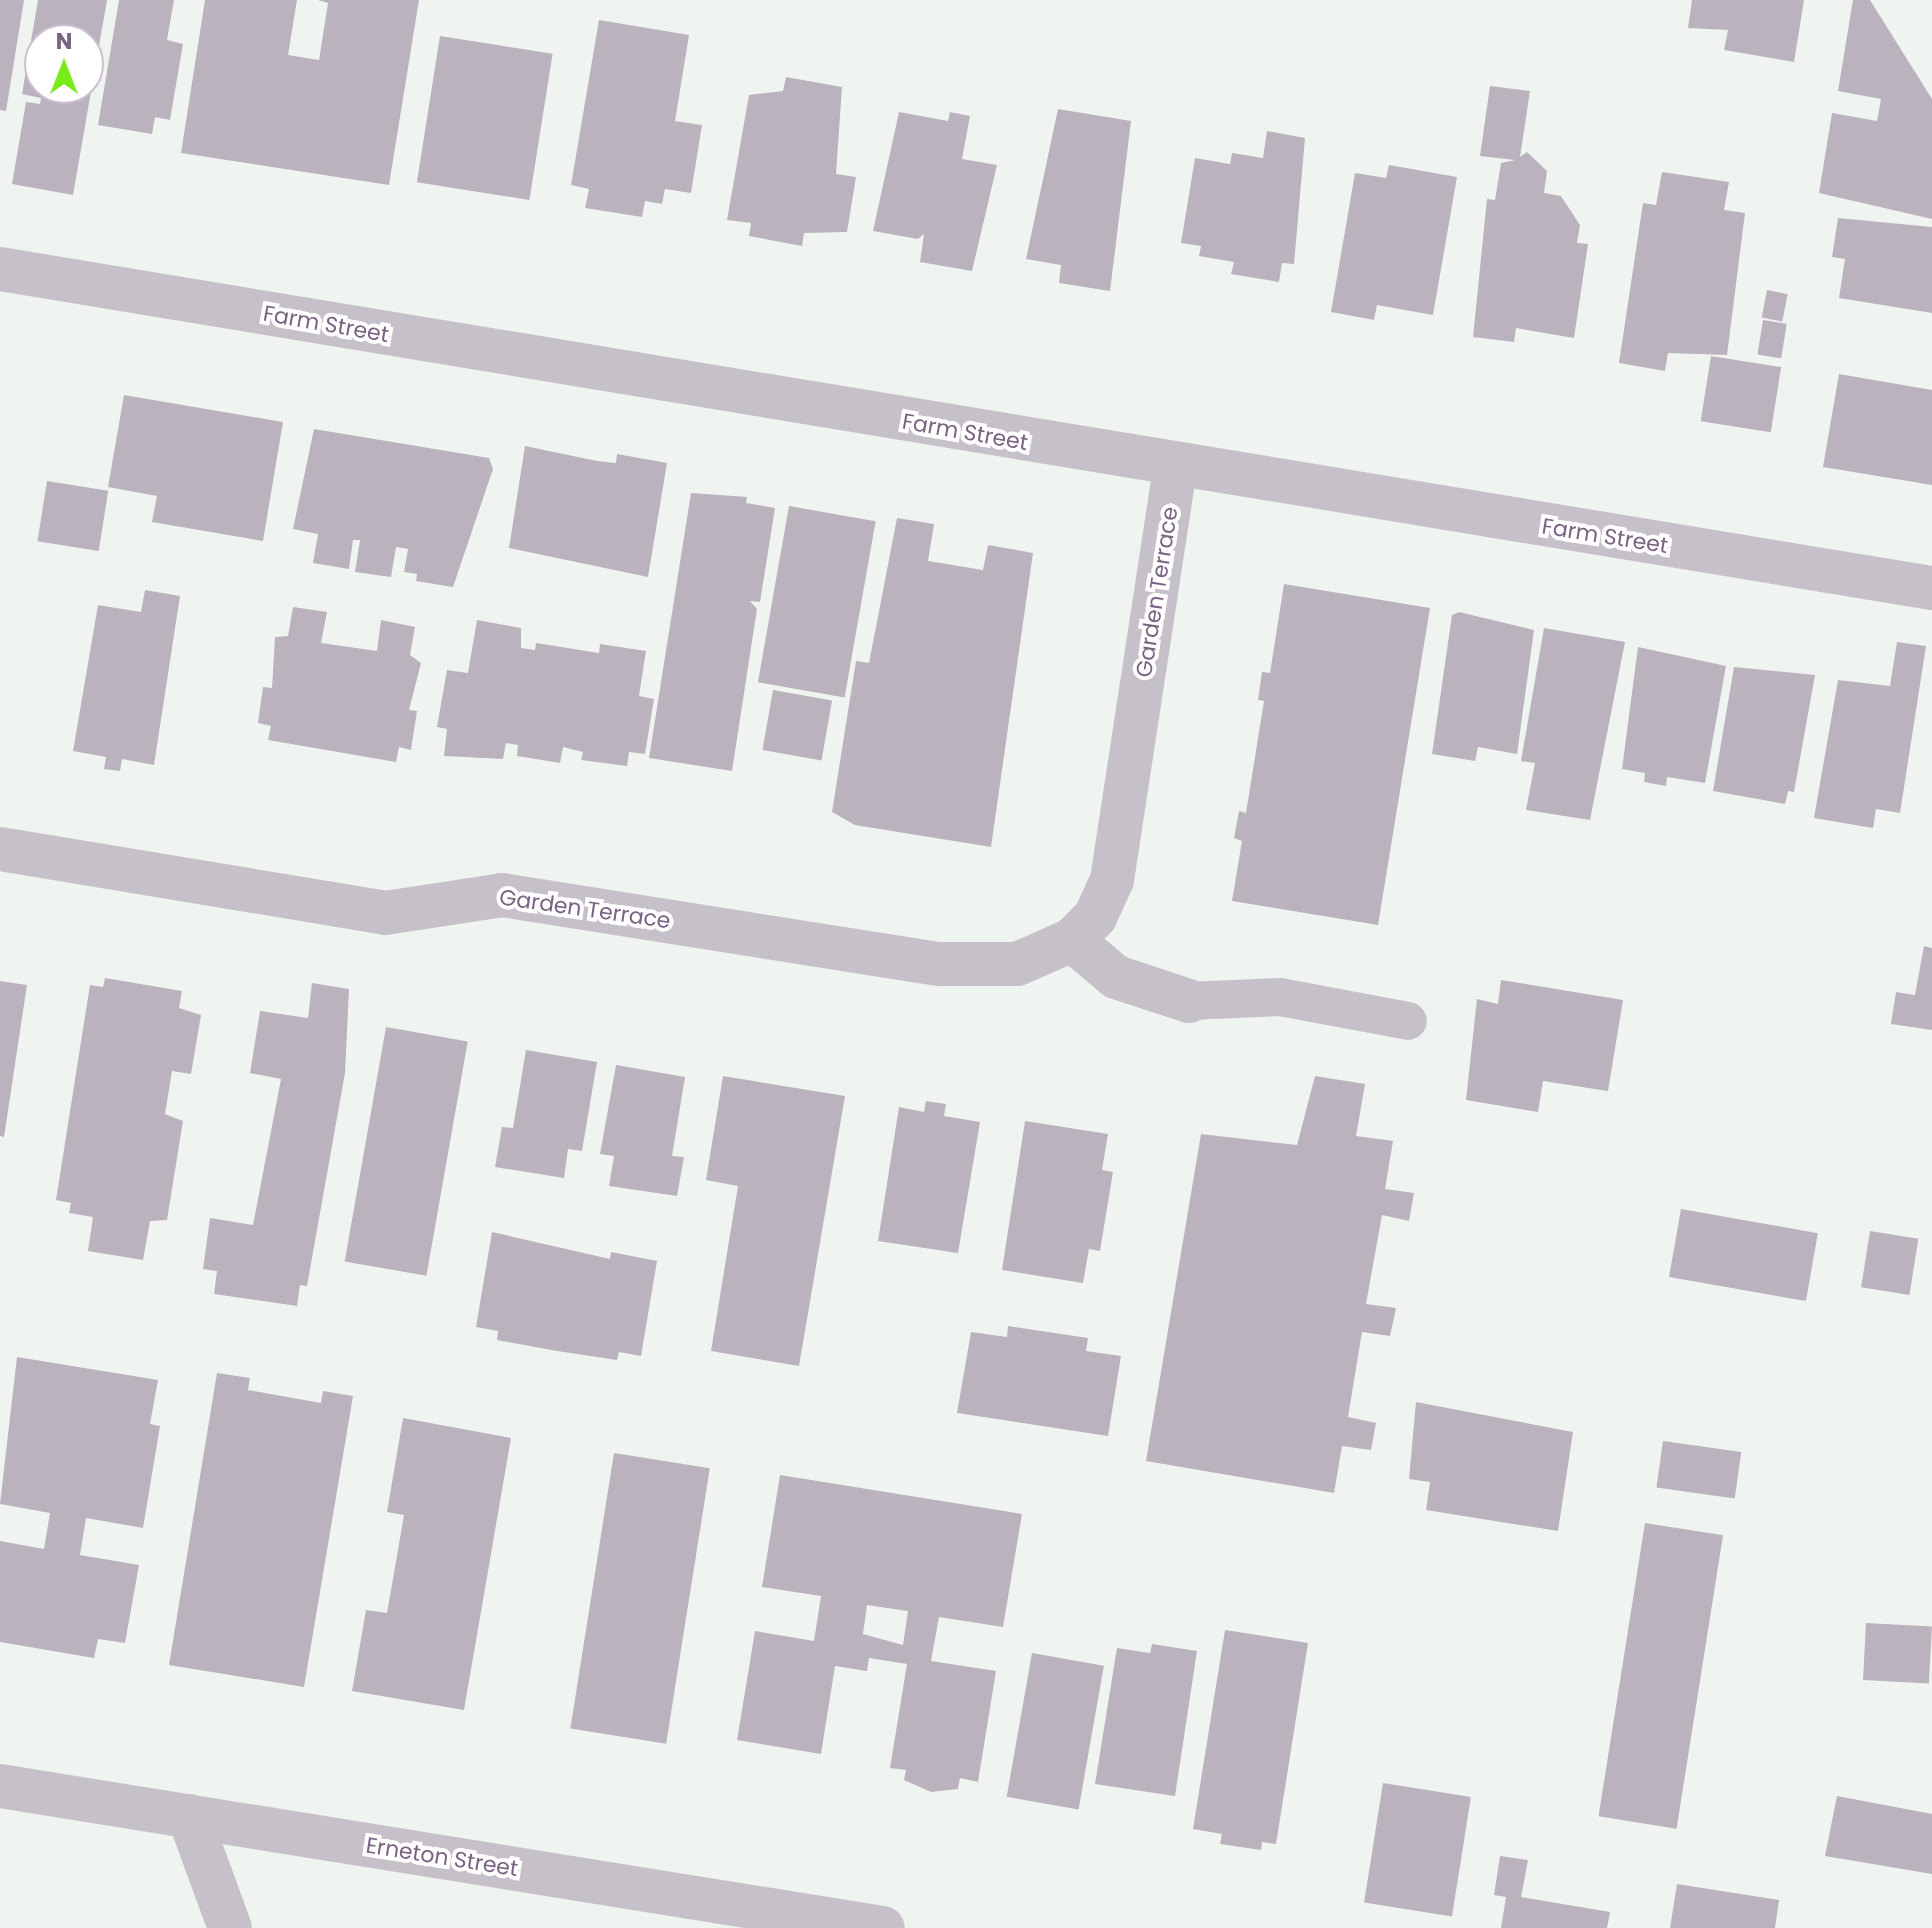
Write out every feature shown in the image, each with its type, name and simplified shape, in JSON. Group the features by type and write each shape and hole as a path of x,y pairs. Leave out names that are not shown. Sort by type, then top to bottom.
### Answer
{"street":[{"name":"Farm Street","path":"0,269 1175,467 1932,588"},
{"name":"Garden Terrace","path":"0,849 385,913 502,895 940,964 1017,964 1072,940 1095,917 1112,880 1175,467"},
{"path":"1072,940 1116,977 1189,1001"},
{"name":"Erneton Street","path":"0,1786 883,1928"},
{"path":"189,1816 230,1928"}],"lane":[{"path":"1189,1001 1280,997 1408,1021"}],"building":[{"path":"0,0 24,0 6,111 0,110"},
{"path":"38,0 107,0 103,24 34,24"},
{"path":"119,0 174,0 167,40 183,44 170,120 155,117 152,134 98,125 104,104"},
{"path":"205,0 297,0 288,55 319,60 328,3 318,0 419,0 389,185 181,153"},
{"path":"1692,0 1804,0 1794,62 1724,50 1728,30 1688,28"},
{"path":"1853,0 1870,0 1932,99 1932,219 1819,193 1832,113 1877,121 1881,99 1838,91"},
{"path":"599,20 689,35 675,121 702,125 691,193 665,189 662,204 645,201 642,217 585,208 589,189 571,185"},
{"path":"440,36 553,54 529,200 417,182"},
{"path":"786,77 842,87 836,174 856,177 847,232 804,233 802,246 749,236 751,223 727,220 749,95 783,91"},
{"path":"1490,86 1530,91 1520,157 1527,152 1547,171 1544,193 1561,196 1580,225 1577,243 1588,244 1574,338 1516,328 1514,342 1473,337 1487,199 1495,200 1501,163 1515,160 1480,156"},
{"path":"26,104 89,104 73,195 12,184"},
{"path":"1058,109 1131,121 1110,291 1059,283 1061,265 1026,259"},
{"path":"899,112 948,121 950,112 970,116 962,159 997,165 972,271 920,262 924,234 918,239 873,231"},
{"path":"1267,131 1305,138 1294,264 1282,263 1279,282 1231,274 1234,262 1199,256 1201,246 1181,243 1195,158 1230,164 1232,153 1263,158"},
{"path":"1389,165 1457,177 1433,315 1377,305 1374,320 1331,312 1355,173 1386,178"},
{"path":"1662,172 1729,182 1724,210 1745,213 1727,355 1668,353 1665,371 1619,363 1643,203 1656,205"},
{"path":"1838,218 1932,227 1932,313 1839,298 1845,259 1832,257"},
{"path":"1767,290 1788,294 1782,321 1762,317"},
{"path":"1763,320 1787,324 1781,358 1758,355"},
{"path":"1711,356 1781,367 1771,432 1701,421"},
{"path":"1839,374 1932,390 1932,485 1823,467"},
{"path":"124,395 283,422 263,541 152,522 157,496 108,487"},
{"path":"314,429 489,458 493,469 453,587 416,581 417,574 404,572 408,549 396,547 391,577 355,572 360,540 353,540 349,569 313,563 318,534 293,529"},
{"path":"525,446 597,461 616,463 617,454 667,463 648,577 509,548"},
{"path":"47,481 108,491 99,551 37,541"},
{"path":"691,493 747,497 746,503 775,508 760,602 750,601 757,609 732,771 649,758"},
{"path":"789,506 876,521 845,698 758,682"},
{"path":"897,518 934,524 928,561 983,570 988,545 1033,553 991,847 855,825 832,812 856,661 869,663"},
{"path":"1284,584 1430,608 1378,925 1232,901 1242,841 1234,838 1239,811 1246,813 1264,701 1258,700 1262,672 1270,673"},
{"path":"145,590 180,596 154,765 122,759 120,771 104,769 106,757 73,751 98,605 141,612"},
{"path":"293,607 327,612 321,643 377,651 381,620 415,627 410,655 421,663 409,710 417,711 411,750 399,747 396,762 268,740 271,726 258,723 263,687 272,688 275,637 288,636"},
{"path":"1459,612 1534,630 1517,754 1478,747 1475,761 1432,754 1452,615"},
{"path":"477,620 521,628 521,648 535,650 536,643 599,653 600,644 646,651 639,696 654,699 645,754 629,752 627,766 581,760 583,752 563,747 560,763 517,756 518,745 506,743 503,759 444,756 447,729 437,727 447,670 468,673"},
{"path":"1544,628 1625,642 1590,820 1526,810 1535,763 1521,761"},
{"path":"1897,642 1926,646 1900,813 1876,809 1873,828 1814,818 1838,680 1890,686"},
{"path":"1638,647 1726,666 1705,783 1667,777 1666,786 1644,782 1645,773 1622,769"},
{"path":"1734,667 1815,675 1794,792 1788,791 1785,804 1713,791"},
{"path":"773,690 832,700 821,760 762,750"},
{"path":"1924,946 1932,948 1932,1030 1891,1024 1896,992 1915,995"},
{"path":"105,978 182,991 179,1008 201,1015 191,1074 172,1071 165,1114 183,1121 167,1220 150,1221 143,1260 88,1251 93,1217 69,1213 71,1203 56,1200 90,985 103,987"},
{"path":"1501,980 1623,1000 1608,1091 1543,1081 1538,1112 1466,1100 1477,999 1498,1004"},
{"path":"0,981 27,985 4,1137 0,1136"},
{"path":"312,983 349,989 345,1073 307,1286 300,1285 297,1306 214,1294 217,1271 203,1269 210,1218 253,1225 281,1079 250,1073 260,1011 308,1018"},
{"path":"386,1027 468,1041 426,1276 345,1261"},
{"path":"526,1050 597,1062 582,1151 568,1149 564,1178 495,1167 502,1127 513,1128"},
{"path":"616,1065 685,1077 672,1156 684,1157 677,1196 609,1186 614,1156 600,1154"},
{"path":"723,1076 845,1096 799,1366 711,1351 738,1186 706,1180"},
{"path":"1315,1076 1365,1084 1356,1136 1393,1141 1385,1189 1414,1193 1409,1221 1382,1215 1366,1304 1396,1308 1390,1336 1362,1332 1348,1417 1376,1423 1371,1450 1342,1446 1334,1493 1146,1461 1201,1134 1297,1145"},
{"path":"926,1101 946,1104 944,1116 980,1122 958,1253 878,1241 899,1107 924,1112"},
{"path":"1025,1121 1108,1134 1102,1170 1113,1172 1100,1251 1089,1249 1083,1283 1002,1270"},
{"path":"1681,1209 1818,1233 1806,1301 1669,1277"},
{"path":"1870,1231 1918,1239 1909,1295 1861,1287"},
{"path":"492,1232 610,1259 611,1252 657,1261 641,1356 619,1352 617,1360 557,1351 497,1340 498,1331 476,1327"},
{"path":"1008,1326 1088,1338 1086,1351 1121,1356 1108,1436 957,1413 971,1332 1007,1337"},
{"path":"17,1357 158,1380 150,1424 160,1426 143,1528 86,1518 80,1555 139,1565 125,1643 98,1639 94,1658 0,1642 0,1541 44,1549 50,1513 0,1504"},
{"path":"217,1373 250,1378 248,1390 321,1403 323,1391 353,1396 304,1687 169,1665"},
{"path":"1416,1402 1573,1432 1558,1531 1426,1510 1430,1482 1409,1479"},
{"path":"403,1418 511,1438 464,1710 352,1691 366,1610 387,1613 404,1515 387,1512"},
{"path":"1663,1441 1741,1452 1735,1499 1656,1488"},
{"path":"614,1453 710,1468 666,1744 570,1729"},
{"path":"780,1475 1022,1514 1003,1627 939,1617 931,1661 996,1671 978,1782 960,1778 958,1789 931,1792 904,1780 906,1770 890,1768 907,1664 869,1658 867,1671 835,1666 821,1754 737,1740 755,1631 814,1641 821,1596 762,1587","holes":["867,1605 908,1611 903,1645 863,1634"]},
{"path":"1645,1523 1723,1535 1677,1829 1599,1816"},
{"path":"1866,1623 1932,1626 1929,1683 1863,1680"},
{"path":"1225,1630 1308,1643 1276,1844 1262,1842 1261,1850 1220,1844 1222,1834 1193,1829"},
{"path":"1152,1644 1197,1651 1175,1796 1095,1784 1117,1648 1150,1653"},
{"path":"1032,1653 1104,1666 1079,1809 1007,1797"},
{"path":"1383,1783 1471,1797 1452,1916 1364,1903"},
{"path":"1837,1796 1932,1814 1932,1874 1825,1856"},
{"path":"1500,1856 1528,1860 1521,1897 1610,1912 1607,1928 1501,1928 1506,1897 1494,1895"},
{"path":"1677,1884 1779,1900 1775,1928 1670,1928"}]}
